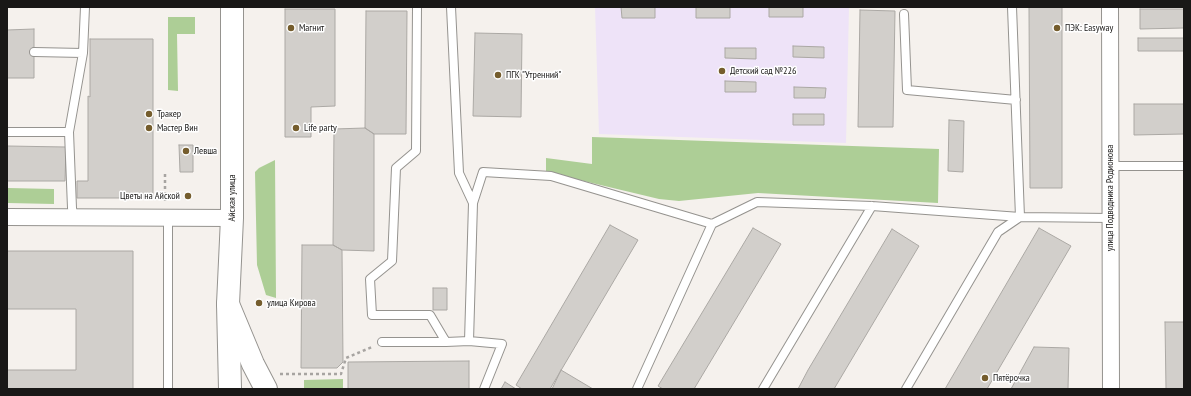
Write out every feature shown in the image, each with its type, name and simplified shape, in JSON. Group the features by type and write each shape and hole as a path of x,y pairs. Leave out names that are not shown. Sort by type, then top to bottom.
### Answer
{"main road":[{"name":"Айская улица","path":"230,389 228,304 232,218 232,7"},
{"path":"228,304 253,364 273,382"}],"street":[{"name":"улица Подводника Родионова","path":"1110,7 1111,389"},
{"path":"7,217 232,218"}],"lane":[{"path":"74,218 72,208 69,132 83,53 84,7"},
{"path":"417,7 416,151 396,168 392,261 370,279 372,315 430,315 446,342"},
{"path":"451,7 458,174 473,203"},
{"path":"1012,7 1020,217"},
{"path":"904,14 907,90 1016,100"},
{"path":"34,52 83,53"},
{"path":"7,132 69,132"},
{"path":"1110,166 1184,166"},
{"path":"468,341 473,203 483,172 551,176 712,224"},
{"path":"637,389 712,224 758,202 872,206 1020,217 1111,218"},
{"path":"763,389 872,206"},
{"path":"906,389 998,232 1020,217"},
{"path":"168,218 168,389"},
{"path":"382,342 468,341 502,344 484,389"}],"path":[{"path":"165,172 165,201"},
{"path":"273,382 341,374 346,358 382,342"}],"shaded area":[{"name":"Детский сад №226","path":"595,7 849,7 846,143 599,134"}],"green space":[{"path":"168,17 195,17 195,34 177,34 178,91 168,90"},
{"path":"592,137 939,149 938,203 758,193 679,201 659,199 546,172 546,158 592,164"},
{"path":"275,160 276,298 266,295 257,265 255,172 259,168"},
{"path":"8,188 54,189 54,204 8,203"},
{"path":"343,379 343,389 304,389 304,380"}],"building":[{"path":"621,7 655,7 655,18 622,18"},
{"path":"696,7 730,7 730,18 696,18"},
{"path":"769,7 803,7 803,17 769,17"},
{"path":"1029,7 1062,7 1062,188 1030,188"},
{"path":"285,9 335,9 335,106 311,107 311,137 285,137"},
{"path":"1140,9 1184,9 1184,28 1140,29"},
{"path":"860,10 895,11 893,127 858,127"},
{"path":"366,11 407,11 406,134 374,134 365,128"},
{"path":"34,29 34,78 7,78 7,30"},
{"name":"ПГК \"Утренний\"","path":"475,33 522,34 521,117 473,116"},
{"path":"1138,38 1184,38 1184,51 1138,51"},
{"path":"90,39 153,39 153,198 77,198 77,181 88,181"},
{"path":"793,46 824,47 824,58 793,57"},
{"path":"725,48 756,48 756,59 725,58"},
{"path":"725,81 756,82 756,92 725,92"},
{"path":"794,87 826,88 825,98 794,98"},
{"path":"1134,104 1184,104 1184,134 1134,135"},
{"path":"793,114 824,114 824,125 793,125"},
{"path":"949,120 964,121 963,172 948,171"},
{"path":"365,128 374,134 374,251 342,250 333,245 334,129"},
{"path":"179,145 193,145 193,172 180,172"},
{"path":"7,146 66,147 65,181 7,181"},
{"path":"610,225 638,240 550,389 522,389 516,385"},
{"path":"753,228 781,244 694,389 663,389 658,386"},
{"path":"1039,228 1071,246 987,389 945,389"},
{"path":"892,229 919,246 834,389 798,389 808,370"},
{"path":"302,245 333,245 342,250 343,362 337,368 301,368"},
{"path":"7,251 133,251 133,389 7,389 7,370 76,370 76,309 7,309"},
{"path":"433,288 447,288 447,310 433,310"},
{"path":"1165,322 1184,322 1184,389 1166,389"},
{"path":"1034,347 1069,348 1068,389 1011,389"},
{"path":"469,361 469,389 348,389 348,362"},
{"path":"561,370 593,389 552,389"},
{"path":"505,382 516,389 501,389"}],"place":[{"name":"Магнит","path":"291,28"},
{"name":"ПЭК: Easyway","path":"1057,28"},
{"name":"Детский сад №226","path":"722,71"},
{"name":"ПГК \"Утренний\"","path":"498,75"},
{"name":"Тракер","path":"149,114"},
{"name":"Мастер Вин","path":"149,128"},
{"name":"Life party","path":"296,128"},
{"name":"Левша","path":"186,151"},
{"name":"Цветы на Айской","path":"188,196"},
{"name":"улица Кирова","path":"259,303"},
{"name":"Пятёрочка","path":"985,378"}]}
